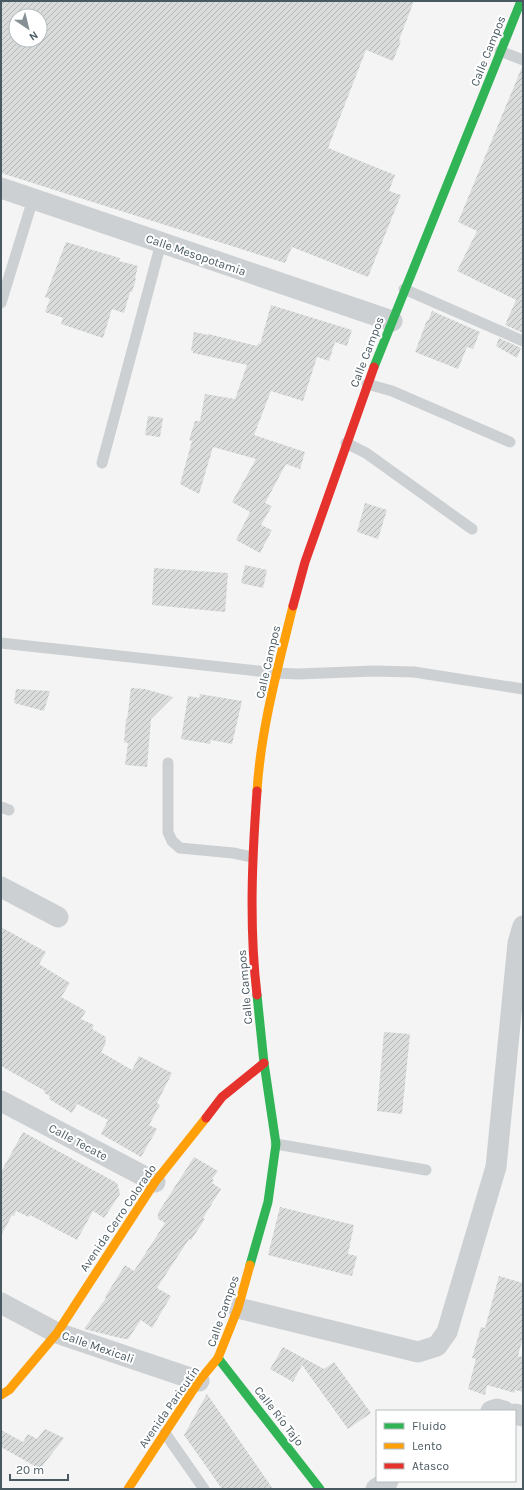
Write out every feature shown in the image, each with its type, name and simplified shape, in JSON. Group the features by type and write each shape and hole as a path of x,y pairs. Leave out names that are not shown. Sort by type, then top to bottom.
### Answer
{"street":[{"name":"Calle Campos","path":"218,1358 238,1308 268,1202 276,1144 264,1063 253,962 252,857 259,762 276,673 305,562 367,384 500,51 519,15 521,1"},
{"name":"Calle Mesopotamia","path":"1,188 392,321"},
{"path":"1,887 58,917"},
{"path":"238,1308 418,1352 437,1346 447,1332 496,1167 518,943 523,926"},
{"name":"Avenida Cerro Colorado","path":"1,1395 9,1390 57,1333 155,1182 222,1097 264,1063"},
{"name":"Calle Tecate","path":"1,1101 155,1182"},
{"name":"Calle Mexicali","path":"1,1303 57,1333 200,1382"},
{"name":"Avenida Paricutín","path":"128,1489 200,1382 218,1358"},
{"name":"Calle Río Tajo","path":"218,1358 320,1489"},
{"path":"376,1489 386,1482"}],"lane":[{"path":"500,51 523,60"},
{"path":"1,303 33,199"},
{"path":"102,463 161,243"},
{"path":"404,289 523,341"},
{"path":"367,384 392,391 510,442"},
{"path":"346,443 366,453 472,529"},
{"path":"1,643 276,673 298,674 374,671 414,672 523,689"},
{"path":"168,763 168,832 172,841 180,848 233,853 252,857"},
{"path":"276,1144 426,1170"},
{"path":"165,1433 204,1489"}],"building":[{"path":"1,1 414,1 399,40 401,41 393,61 366,50 328,148 395,175 389,191 401,195 368,277 292,247 285,263 1,173"},
{"path":"522,67 523,333 505,325 516,300 457,271 477,231 458,222"},
{"path":"66,242 120,258 119,261 138,266 136,279 132,292 130,292 124,313 112,309 103,338 61,324 63,318 45,312 50,299 45,297"},
{"path":"271,305 352,330 347,346 335,342 329,361 317,357 303,401 271,391 254,435 305,452 300,469 286,464 265,503 272,506 261,525 272,530 260,553 236,540 250,512 232,502 256,459 213,447 199,494 180,484 192,441 189,440 195,421 200,421 205,394 235,399 247,365 193,353 193,351 191,351 194,332 257,346 258,343 260,344"},
{"path":"432,311 480,332 473,349 467,347 458,369 415,352"},
{"path":"499,338 521,348 517,358 496,346"},
{"path":"148,416 163,418 160,437 145,435"},
{"path":"365,503 387,510 378,539 357,532"},
{"path":"245,565 267,570 263,588 241,583"},
{"path":"154,568 228,573 225,612 152,605"},
{"path":"131,688 145,689 173,697 151,719 147,767 125,765 128,743 124,742"},
{"path":"16,689 50,691 44,711 14,703"},
{"path":"200,694 242,701 232,744 211,740 210,744 181,739 188,696 199,698"},
{"path":"1,927 46,952 39,964 70,983 61,997 86,1011 81,1019 94,1025 92,1029 106,1037 105,1045 101,1052 132,1070 139,1056 172,1073 157,1103 160,1105 149,1125 157,1129 141,1157 101,1134 108,1120 77,1104 72,1113 49,1099 50,1096 44,1093 45,1091 1,1066"},
{"path":"384,1032 410,1034 402,1114 377,1111"},
{"path":"23,1132 117,1183 120,1194 104,1218 93,1211 77,1240 30,1215 29,1217 16,1211 14,1216 12,1215 1,1236 1,1172"},
{"path":"194,1157 218,1171 212,1179 214,1180 212,1183 221,1189 203,1218 205,1219 191,1240 189,1239 157,1288 171,1296 152,1328 141,1320 128,1339 84,1329 106,1298 105,1297 125,1265 134,1271 165,1223 158,1219 158,1213"},
{"path":"280,1207 354,1225 348,1254 357,1256 352,1276 268,1255"},
{"path":"499,1276 523,1283 523,1337 518,1356 523,1357 523,1392 515,1390 515,1393 487,1385 485,1395 468,1389 476,1359 472,1358 481,1327 485,1328"},
{"path":"283,1347 324,1369 334,1362 371,1413 348,1429 302,1365 293,1382 270,1369"},
{"path":"207,1394 273,1489 222,1489 184,1435"},
{"path":"45,1429 64,1438 40,1469 1,1447 1,1430 23,1442 28,1434 37,1439"}],"traffic: fast":[{"path":"374,367 521,1"},
{"path":"250,1265 268,1202 276,1144 264,1063 257,995"},
{"path":"218,1358 320,1489"}],"traffic: slow":[{"path":"257,791 266,721 293,606"},
{"path":"1,1395 9,1390 57,1333 155,1182 206,1118"},
{"path":"128,1489 199,1381 218,1358 238,1308 250,1265"}],"traffic: jam":[{"path":"293,606 305,562 374,367"},
{"path":"257,791 252,918 254,970 257,995"},
{"path":"206,1118 222,1097 264,1063"}]}
